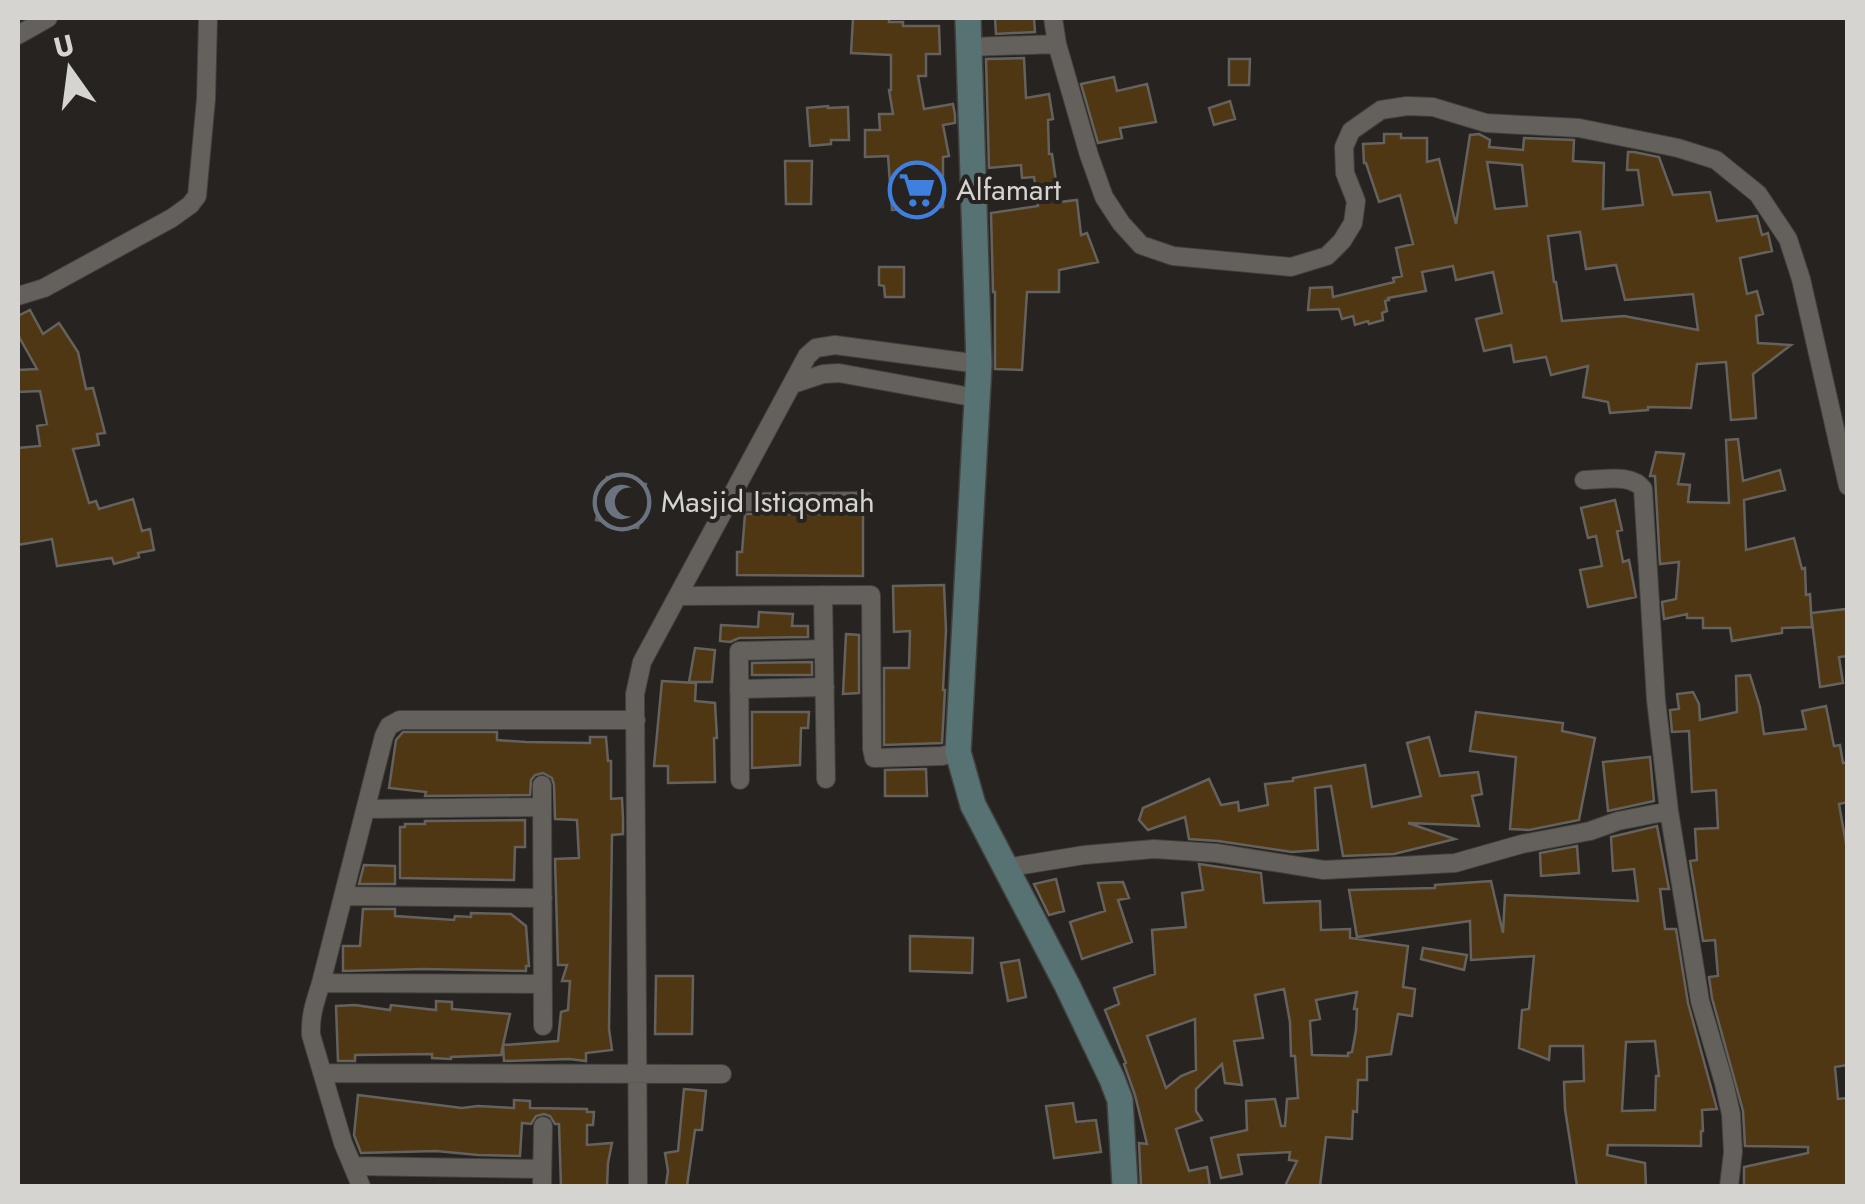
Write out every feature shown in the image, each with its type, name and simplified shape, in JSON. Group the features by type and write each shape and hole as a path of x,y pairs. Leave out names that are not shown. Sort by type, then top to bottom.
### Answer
{"street":[{"path":"18,35 48,18"},
{"path":"18,296 44,288 172,218 197,196 208,18"},
{"path":"968,18 979,364 958,752 973,804 1112,1079 1120,1100 1125,1186"},
{"path":"1054,18 1057,44 1104,197 1141,244 1174,256 1291,266 1328,256 1353,224 1356,201 1345,173 1344,148 1350,131 1381,110 1433,107 1486,123 1579,128 1678,148 1716,160 1758,194 1788,239 1848,486"},
{"path":"969,47 1057,44"},
{"path":"638,1186 636,681 642,662 802,362 816,348 857,348 979,364"},
{"path":"793,384 823,374 838,374 977,398"},
{"path":"1584,480 1631,479 1643,489 1656,700 1669,811 1700,1000 1730,1114 1733,1152 1729,1186"},
{"path":"728,502 864,501"},
{"path":"824,595 826,779"},
{"path":"680,596 872,595 874,758 958,752"},
{"path":"740,780 738,651 824,649"},
{"path":"739,689 825,687"},
{"path":"361,1186 343,1143 311,1036 311,1024 389,726 400,720 636,720"},
{"path":"542,784 543,1026"},
{"path":"367,809 542,808"},
{"path":"1005,868 1154,849 1216,852 1324,870 1455,864 1522,844 1669,811"},
{"path":"344,896 543,898"},
{"path":"321,984 543,984"},
{"path":"323,1073 722,1074"},
{"path":"354,1166 456,1166 542,1178 543,1126"},
{"path":"456,1166 456,1186"}],"building":[{"path":"853,18 889,18 889,22 903,22 903,26 939,26 940,54 926,54 926,76 918,76 924,109 953,104 955,123 943,125 949,156 943,157 943,207 892,210 888,156 865,157 865,130 880,130 879,114 893,114 889,90 891,55 851,53"},
{"path":"995,18 1034,18 1035,32 996,34"},
{"path":"1024,58 1026,98 1049,94 1053,119 1048,120 1049,154 1059,202 1077,200 1081,235 1087,233 1098,262 1059,270 1059,292 1027,292 1022,370 995,369 991,213 1038,206 1034,177 1022,178 1021,165 989,168 986,59"},
{"path":"1229,59 1250,59 1249,85 1229,85"},
{"path":"1114,77 1117,91 1147,84 1156,122 1120,128 1122,138 1098,143 1081,84"},
{"path":"1230,101 1235,119 1214,125 1209,108"},
{"path":"848,107 849,140 810,146 807,108"},
{"path":"1384,134 1427,138 1427,162 1439,159 1456,224 1470,135 1479,134 1490,140 1489,147 1523,150 1524,138 1574,140 1573,161 1604,163 1603,209 1643,205 1638,170 1627,170 1628,152 1634,152 1659,157 1673,195 1710,192 1717,221 1757,216 1762,235 1768,233 1772,251 1740,258 1747,294 1757,291 1763,314 1756,316 1758,343 1791,345 1753,374 1756,418 1731,420 1726,362 1697,364 1691,408 1648,407 1610,413 1608,402 1583,397 1588,366 1551,375 1546,357 1514,362 1511,345 1484,351 1476,319 1502,313 1493,272 1456,280 1453,266 1422,272 1426,291 1388,298 1383,320 1369,324 1368,321 1355,325 1353,316 1342,319 1339,309 1308,310 1310,288 1332,287 1333,297 1394,282 1393,278 1402,276 1396,248 1413,244 1400,195 1379,202 1364,163 1363,144 1384,143","holes":["1487,162 1522,165 1527,206 1495,209","1580,232 1586,269 1616,265 1625,300 1693,294 1698,330 1624,316 1562,321 1548,236"]},
{"path":"785,161 812,161 811,204 786,204"},
{"path":"879,267 904,267 904,297 885,297 884,286 879,285"},
{"path":"30,310 43,334 59,323 78,352 86,389 93,388 105,433 97,434 99,445 73,449 89,503 96,501 99,509 133,499 142,531 150,529 154,550 114,564 112,558 57,566 52,539 18,545 18,448 40,446 37,426 47,424 40,391 18,392 18,370 37,369 18,335 18,316"},
{"path":"1738,439 1743,481 1780,470 1785,490 1744,500 1746,550 1794,538 1802,569 1805,568 1812,627 1782,628 1782,633 1732,641 1730,628 1703,628 1703,618 1687,618 1687,614 1664,619 1662,602 1676,599 1679,562 1660,564 1655,476 1650,476 1656,452 1684,454 1678,484 1690,485 1688,502 1729,503 1726,440"},
{"name":"Masjid Istiqomah","path":"607,477 646,484 638,528 596,520"},
{"path":"1615,500 1622,530 1617,531 1623,562 1629,560 1636,597 1588,607 1580,570 1602,566 1596,536 1588,538 1581,508"},
{"path":"745,514 863,514 863,576 737,575"},
{"path":"944,585 942,743 884,745 884,668 909,668 910,631 894,632 893,586"},
{"path":"1846,609 1848,656 1839,657 1843,683 1820,687 1811,613"},
{"path":"759,612 793,614 792,626 808,626 808,637 720,641 721,625 758,627"},
{"path":"846,634 859,635 859,693 843,694"},
{"path":"695,648 715,650 712,682 689,682"},
{"path":"812,662 812,675 752,675 752,663"},
{"path":"1750,675 1764,734 1806,729 1802,711 1826,706 1834,746 1840,745 1843,763 1848,762 1848,802 1839,804 1848,855 1848,1065 1835,1067 1838,1099 1848,1098 1848,1186 1744,1186 1744,1167 1808,1153 1808,1147 1745,1146 1743,1111 1712,998 1709,977 1718,976 1715,940 1703,941 1690,861 1697,860 1695,829 1718,828 1716,790 1692,792 1689,731 1672,732 1670,710 1679,709 1677,694 1693,692 1700,720 1737,712 1736,676"},
{"path":"662,681 696,683 695,701 715,703 715,782 668,783 668,766 654,766"},
{"path":"752,712 809,712 808,728 801,728 800,765 752,768"},
{"path":"1476,712 1563,723 1562,731 1595,738 1579,820 1529,830 1510,829 1516,757 1470,751"},
{"path":"403,732 497,732 497,740 526,742 590,743 590,737 606,737 611,761 611,799 622,798 623,819 623,834 612,835 612,1050 586,1053 586,1061 504,1061 503,1045 558,1041 561,1012 568,1010 570,981 562,981 567,965 558,965 555,859 579,858 577,820 555,819 552,778 543,773 535,775 530,795 425,796 426,792 389,788 396,740"},
{"path":"1429,737 1440,776 1478,772 1482,794 1472,796 1479,826 1408,823 1455,839 1394,854 1343,856 1331,786 1315,788 1318,850 1292,852 1189,839 1185,817 1148,830 1139,820 1143,808 1209,779 1221,805 1238,802 1239,811 1268,805 1265,784 1365,765 1372,807 1421,796 1407,743"},
{"path":"1650,757 1654,801 1608,811 1603,762"},
{"path":"926,769 927,796 885,796 885,770"},
{"path":"525,820 525,847 515,847 514,880 400,878 400,827 405,824"},
{"path":"1657,826 1669,889 1660,889 1665,929 1676,929 1688,1003 1717,1109 1702,1110 1701,1146 1608,1145 1607,1155 1645,1163 1646,1186 1577,1186 1564,1082 1584,1081 1583,1046 1550,1046 1549,1060 1519,1048 1522,1010 1529,1009 1534,956 1471,960 1470,921 1357,937 1349,890 1435,888 1491,881 1503,933 1505,895 1638,901 1634,869 1613,871 1611,837","holes":["1655,1041 1659,1076 1655,1110 1622,1111 1626,1042"]},
{"path":"1577,846 1579,873 1541,876 1540,853"},
{"path":"1199,864 1261,873 1264,903 1320,901 1321,930 1350,929 1350,938 1408,946 1403,987 1415,989 1412,1016 1398,1014 1391,1054 1367,1057 1367,1080 1358,1080 1352,1139 1326,1137 1320,1186 1285,1186 1297,1161 1289,1160 1290,1152 1238,1155 1242,1174 1221,1178 1211,1138 1247,1130 1246,1101 1275,1099 1281,1126 1285,1126 1287,1099 1298,1098 1284,989 1255,995 1263,1038 1234,1041 1242,1085 1225,1083 1222,1064 1196,1089 1196,1111 1202,1120 1176,1129 1189,1171 1207,1167 1210,1186 1141,1186 1139,1143 1147,1144 1126,1063 1105,1010 1119,1004 1114,988 1155,974 1152,930 1186,927 1182,893 1203,890","holes":["1357,992 1352,1052 1348,1056 1312,1055 1310,1021 1320,1019 1316,1000","1195,1019 1196,1070 1166,1088 1147,1036"]},
{"path":"364,865 395,866 395,884 359,884"},
{"path":"1056,879 1064,911 1049,915 1034,884"},
{"path":"1123,882 1129,898 1118,900 1132,942 1082,959 1070,922 1105,911 1098,883"},
{"path":"363,909 395,909 395,916 454,920 455,916 471,917 471,913 511,914 526,926 529,966 526,971 343,971 343,946 360,946"},
{"path":"910,936 973,938 972,973 910,971"},
{"path":"1423,948 1467,955 1464,970 1421,959"},
{"path":"1019,960 1026,997 1008,1001 1001,963"},
{"path":"656,976 693,976 692,1034 655,1034"},
{"path":"436,1001 452,1002 452,1009 510,1014 501,1055 451,1059 432,1058 432,1054 355,1055 355,1061 338,1061 336,1006 390,1010 391,1005 436,1010"},
{"path":"684,1089 706,1091 702,1130 695,1130 687,1186 666,1185 665,1153 678,1151"},
{"path":"358,1095 462,1108 514,1108 514,1100 530,1101 530,1108 587,1109 594,1112 593,1125 587,1125 587,1145 612,1143 607,1186 561,1186 559,1124 544,1114 536,1116 531,1124 522,1123 520,1156 436,1151 361,1153 354,1135"},
{"path":"1073,1103 1076,1122 1096,1120 1101,1152 1054,1158 1046,1106"}],"place":[{"name":"Alfamart","path":"917,190"},
{"name":"Masjid Istiqomah","path":"622,502"}]}
